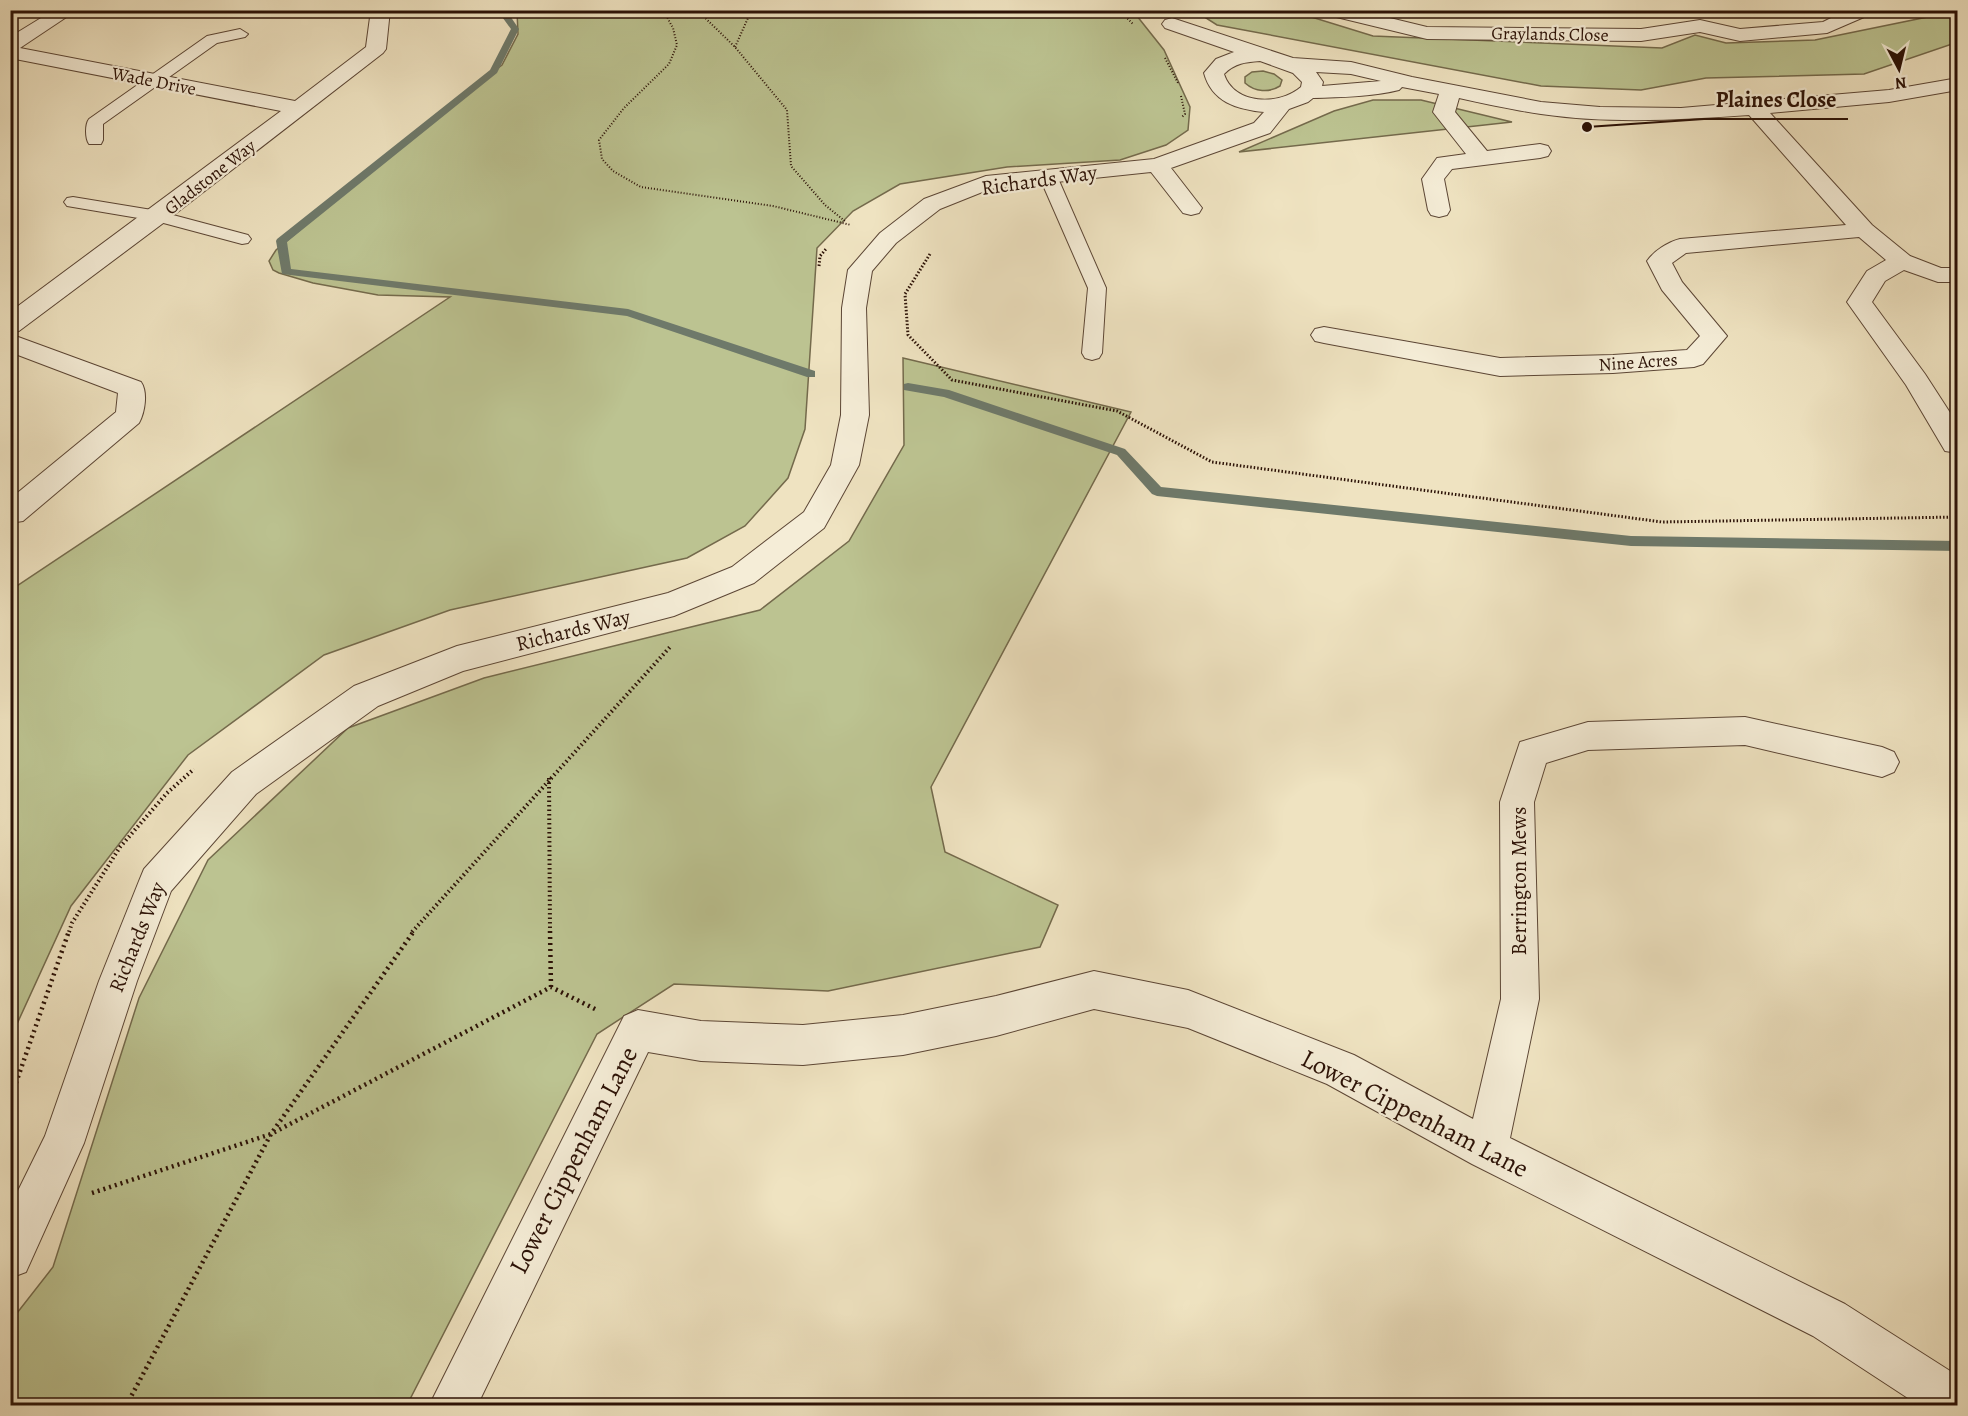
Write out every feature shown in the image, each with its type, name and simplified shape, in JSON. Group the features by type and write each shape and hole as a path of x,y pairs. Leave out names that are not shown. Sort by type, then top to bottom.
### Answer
{"street":[{"path":"10,46 68,10"},
{"name":"Gladstone Way","path":"10,325 158,216 376,49 381,10"},
{"name":"Graylands Close","path":"1331,10 1427,33 1641,35 1700,26"},
{"path":"1686,10 1700,26 1740,35 1827,27 1864,10"},
{"path":"1166,17 1260,55 1294,64 1308,74 1311,83 1308,92 1299,99 1282,104 1247,103 1227,94 1166,17"},
{"name":"Wade Drive","path":"10,52 297,108"},
{"path":"1205,66 1221,64 1232,58 1260,55"},
{"path":"1294,64 1351,68 1412,83 1541,108 1600,113 1681,114 1889,96 1958,84"},
{"path":"1205,66 1210,129"},
{"path":"1308,92 1358,91 1412,83"},
{"path":"1451,90 1444,112 1481,158"},
{"name":"Richards Way","path":"10,1256 63,1143 118,981 156,881 244,783 366,696 457,659 674,604 743,575 814,520 845,465 855,415 854,308 860,270 888,238 932,204 986,183 1157,165 1210,129 1262,128 1282,104"},
{"path":"1754,108 1864,230 1902,261 1938,275 1958,275"},
{"path":"1439,210 1434,179 1445,163 1540,151"},
{"path":"1157,165 1191,208"},
{"name":"Nine Acres","path":"1324,335 1500,367 1613,364 1694,358 1714,336 1671,285 1659,261 1680,246 1864,230"},
{"path":"1902,261 1876,276 1859,302 1916,380 1955,444"},
{"path":"10,342 132,388 129,416 13,513"},
{"name":"Berrington Mews","path":"1487,1149 1520,999 1517,802 1532,752 1588,736 1745,731 1882,762"},
{"name":"Lower Cippenham Lane","path":"452,1406 638,1030 701,1041 803,1045 903,1035 996,1016 1094,990 1188,1010 1340,1069 1487,1149 1829,1320 1958,1403"}],"lane":[{"path":"95,140 95,122 212,39 240,34"},
{"path":"1048,176 1097,288 1092,353"},
{"path":"73,202 158,216 242,239"}],"path":[{"path":"663,10 673,28 677,45 669,64 624,108 599,140 602,159 613,171 641,187 773,206 848,224 919,246 930,253 905,294 908,335 952,380 1117,411 1212,462 1662,522 1958,518"},
{"path":"697,10 735,47 787,110 791,166 825,205 848,224"},
{"path":"735,47 748,18 747,10"},
{"path":"1119,10 1140,32"},
{"path":"1162,52 1178,84"},
{"path":"1178,121 1185,114 1180,94"},
{"path":"841,232 855,217"},
{"path":"818,276 820,256 827,248"},
{"path":"126,1406 271,1134 411,934 549,778 671,646 674,604"},
{"path":"10,1100 72,923 120,847 167,793 202,761"},
{"path":"549,778 551,987"},
{"path":"551,987 638,1030"},
{"path":"30,1213 271,1134 551,987"}],"green space":[{"path":"517,11 1133,11 1164,50 1190,107 1188,130 1166,145 1120,160 1007,167 900,184 853,211 817,248 805,429 788,478 745,526 687,558 450,610 324,655 188,755 71,906 11,1037 11,590 450,297 378,295 313,283 273,270 269,261 276,250 460,96 502,65 518,34"},
{"path":"1195,11 1292,11 1373,36 1662,48 1695,35 1726,43 1815,40 1957,11 1958,42 1864,74 1706,78 1641,90 1541,86 1217,25"},
{"path":"1263,71 1274,74 1282,80 1280,86 1271,90 1262,90 1245,83 1245,77 1252,72"},
{"path":"1373,100 1421,100 1512,122 1239,152 1334,111"},
{"path":"903,358 1131,412 931,787 945,852 1058,905 1040,947 828,991 674,984 597,1034 407,1405 11,1405 10,1322 53,1267 139,998 208,860 348,728 484,678 760,610 849,541 904,445"}],"waterway":[{"path":"501,10 515,29 494,71 281,241 286,272 628,313 811,374"},
{"path":"908,387 945,393 1121,452 1157,491 1631,541 1958,546"}],"place":[{"name":"Plaines Close","path":"1587,127"}]}
